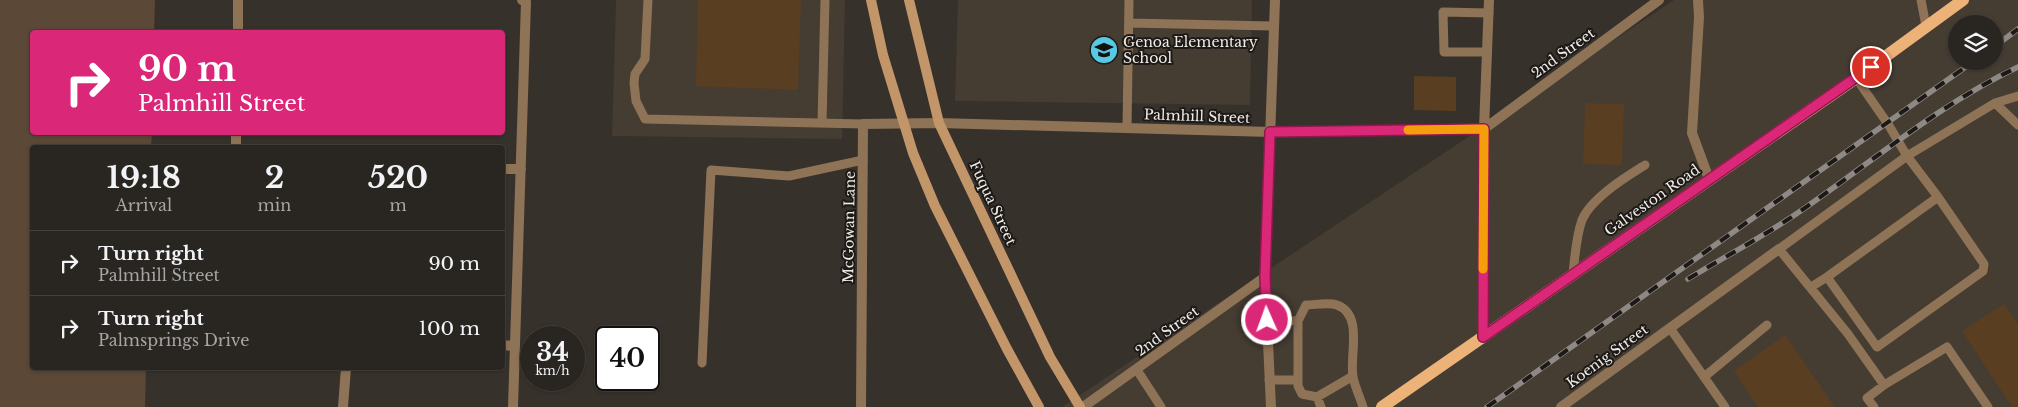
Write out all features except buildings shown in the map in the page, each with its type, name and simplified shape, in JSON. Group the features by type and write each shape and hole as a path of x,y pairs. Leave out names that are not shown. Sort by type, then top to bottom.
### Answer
{"main road":[{"path":"871,0 883,55 913,153 935,206 1006,349 1039,407"},
{"name":"Fuqua Street","path":"909,0 940,123 1050,357 1082,407"},
{"name":"Galveston Road","path":"1382,407 1856,78 1963,0"}],"street":[{"path":"238,0 238,30"},
{"path":"1271,407 1265,277 1274,0"},
{"path":"1483,337 1484,129 1489,0"},
{"name":"2nd Street","path":"1484,129 1659,0"},
{"path":"1698,0 1699,18 1692,133 1709,179"},
{"path":"512,407 524,1"},
{"path":"863,124 940,123"},
{"name":"Palmhill Street","path":"940,123 1270,132 1484,129"},
{"name":"McGowan Lane","path":"861,407 863,124"},
{"path":"505,169 520,169"},
{"name":"Koenig Street","path":"1566,405 1779,249"},
{"name":"2nd Street","path":"1082,407 1137,370 1265,277"},
{"path":"505,345 514,346"},
{"path":"342,407 346,370"}],"lane":[{"path":"648,0 645,59 635,74 634,83 636,101 645,119 863,124"},
{"path":"822,123 825,0"},
{"path":"1126,128 1129,0"},
{"path":"1921,0 1926,26"},
{"path":"1487,52 1444,52 1444,12 1489,12"},
{"path":"1128,23 1274,26"},
{"path":"1827,277 1877,347 1983,271 1984,264 1938,196 1907,156 1888,124 1856,78"},
{"path":"1884,385 1848,334 1779,249 1907,156 1995,103 2018,96"},
{"path":"1995,103 2018,125"},
{"path":"702,363 711,170 789,176 863,160"},
{"path":"1573,273 1578,238 1588,209 1617,184 1645,165"},
{"path":"1811,287 1938,196"},
{"path":"1353,376 1317,397 1302,394 1298,386 1298,321 1306,306 1336,305 1349,316 1353,327 1353,376 1363,407"},
{"path":"1267,320 1298,321"},
{"path":"1704,377 1767,325"},
{"path":"1670,328 1725,407"},
{"path":"1874,407 1868,398 1884,385 1947,347 1988,407"},
{"path":"1137,370 1160,407"},
{"path":"1270,380 1298,380"},
{"path":"1317,397 1322,407"}],"shaded area":[{"path":"0,0 155,0 154,30 30,30 30,135 152,135 151,145 30,145 30,370 146,370 145,407 0,407"},
{"path":"616,0 845,0 842,139 612,136"},
{"name":"Genoa Elementary School","path":"958,0 1252,0 1250,105 955,101"},
{"path":"1674,0 2018,0 2018,407 1062,407"}],"railway":[{"path":"2003,40 2018,29"},
{"path":"1688,279 1788,219 1961,98 2018,67"},
{"path":"1487,407 1961,70"}],"slow traffic":[{"path":"1408,130 1484,129 1483,269"}],"place":[{"name":"Genoa Elementary School","path":"1104,50"}],"route":[{"path":"1267,320 1265,277 1270,132 1484,129 1483,337 1871,67"}]}
